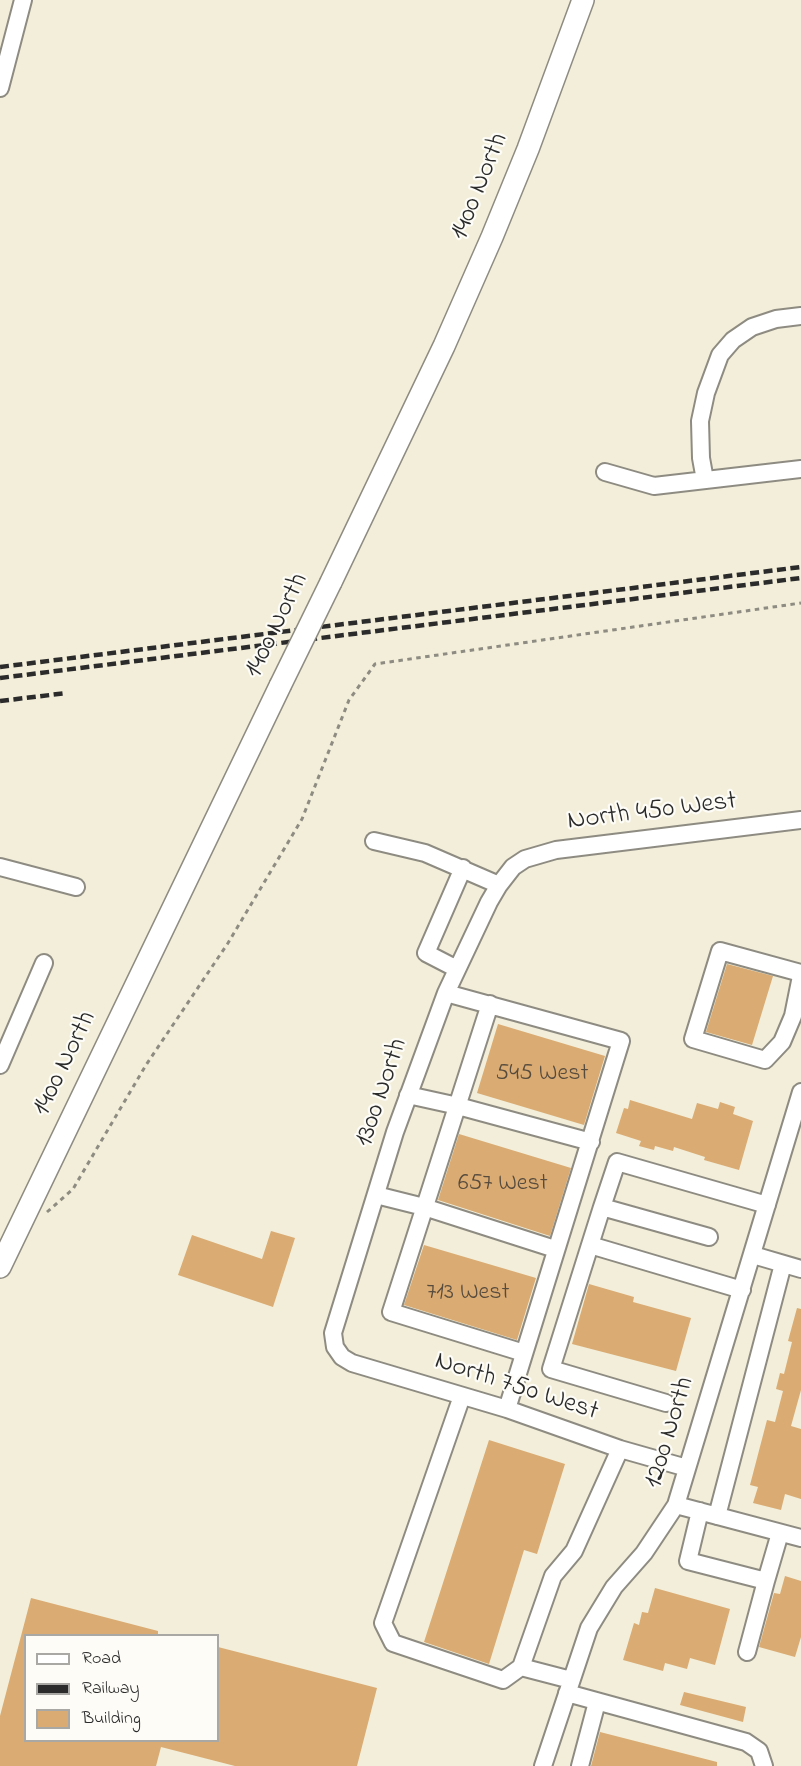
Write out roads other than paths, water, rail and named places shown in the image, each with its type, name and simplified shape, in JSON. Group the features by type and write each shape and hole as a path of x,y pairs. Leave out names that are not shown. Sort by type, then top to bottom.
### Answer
{"main road":[{"name":"1400 North","path":"0,1267 444,346 528,149 583,0"}],"street":[{"path":"0,88 23,0"},
{"path":"705,480 701,458 700,421 706,393 720,355 733,340 752,327 776,319 801,316"},
{"path":"605,472 654,486 801,469"},
{"name":"North 450 West","path":"513,867 525,859 556,850 801,820"},
{"path":"374,841 425,853 499,885"},
{"path":"0,867 76,887"},
{"name":"1300 North","path":"335,1347 334,1327 408,1095 457,969 499,885 513,867"},
{"path":"457,969 426,953 463,868"},
{"path":"720,951 801,975 797,1017 782,1042 765,1060 693,1039 720,951"},
{"path":"0,1065 44,963"},
{"path":"446,993 621,1041 507,1409"},
{"path":"490,1004 391,1312 524,1353"},
{"name":"1200 North","path":"543,1766 589,1628 614,1587 644,1552 676,1505 801,1092"},
{"path":"408,1095 591,1142"},
{"path":"666,1403 551,1369 617,1162 767,1205"},
{"path":"376,1195 424,1207 555,1249"},
{"path":"602,1207 709,1237"},
{"path":"590,1245 742,1290"},
{"path":"753,1255 801,1269"},
{"path":"717,1516 783,1264"},
{"name":"North 750 West","path":"335,1347 342,1357 352,1363 507,1409 620,1449 687,1468"},
{"path":"462,1396 383,1623 393,1643 503,1680 521,1667 553,1576 574,1551 620,1449"},
{"path":"676,1505 801,1539"},
{"path":"700,1511 688,1561 766,1581"},
{"path":"747,1652 780,1533"},
{"path":"521,1667 569,1686 597,1701 746,1742 759,1751 764,1766"},
{"path":"580,1766 597,1701"}],"railway":[{"path":"0,667 801,567"},
{"path":"0,678 801,578"},
{"path":"0,701 67,693"}]}
